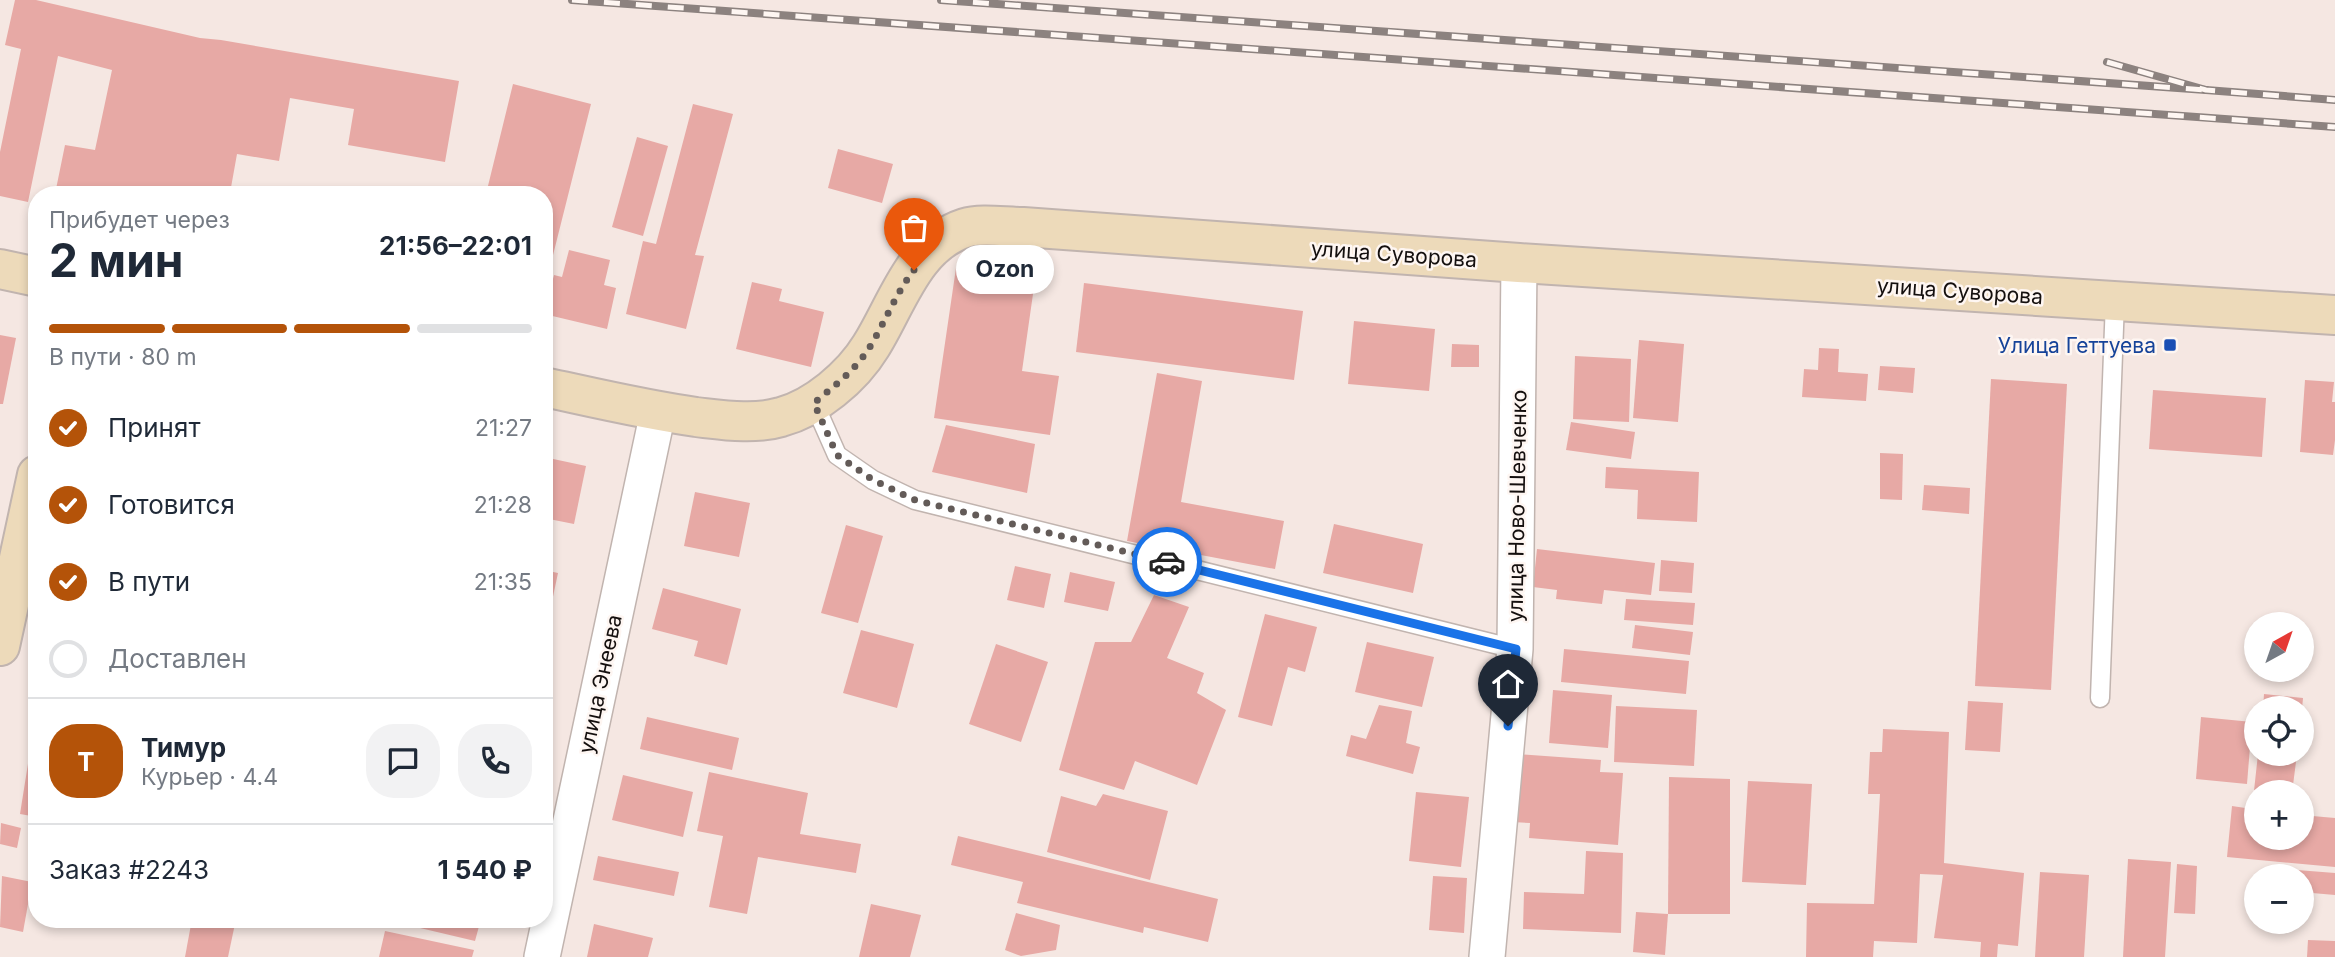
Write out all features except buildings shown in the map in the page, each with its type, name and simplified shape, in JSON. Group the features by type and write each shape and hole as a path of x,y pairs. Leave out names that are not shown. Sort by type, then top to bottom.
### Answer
{"street":[{"name":"улица Суворова","path":"553,389 658,412 726,421 780,418 814,403 852,370 870,347 900,288 929,252 950,234 968,227 1023,226 1519,263 2335,315"},
{"name":"улица Ново-Шевченко","path":"1487,957 1516,649 1519,263"},
{"path":"0,269 28,275"},
{"name":"улица Энеева","path":"553,905 658,412"},
{"path":"0,646 28,517"},
{"name":"улица Энеева","path":"542,957 548,928"}],"lane":[{"path":"2100,698 2116,301"},
{"path":"814,403 837,455 873,480 915,500 1516,649"}],"railway":[{"path":"572,0 2335,127"},
{"path":"941,0 2206,90"},
{"path":"2107,62 2206,90 2335,100"}],"way so far":[{"path":"914,270 900,288 870,347 852,370 814,403 837,455 873,480 915,500 1167,562"}],"place":[{"name":"Ozon","path":"914,270"},
{"name":"Улица Геттуева","path":"2170,345"}],"route":[{"path":"1167,562 1516,649 1508,726"}]}
